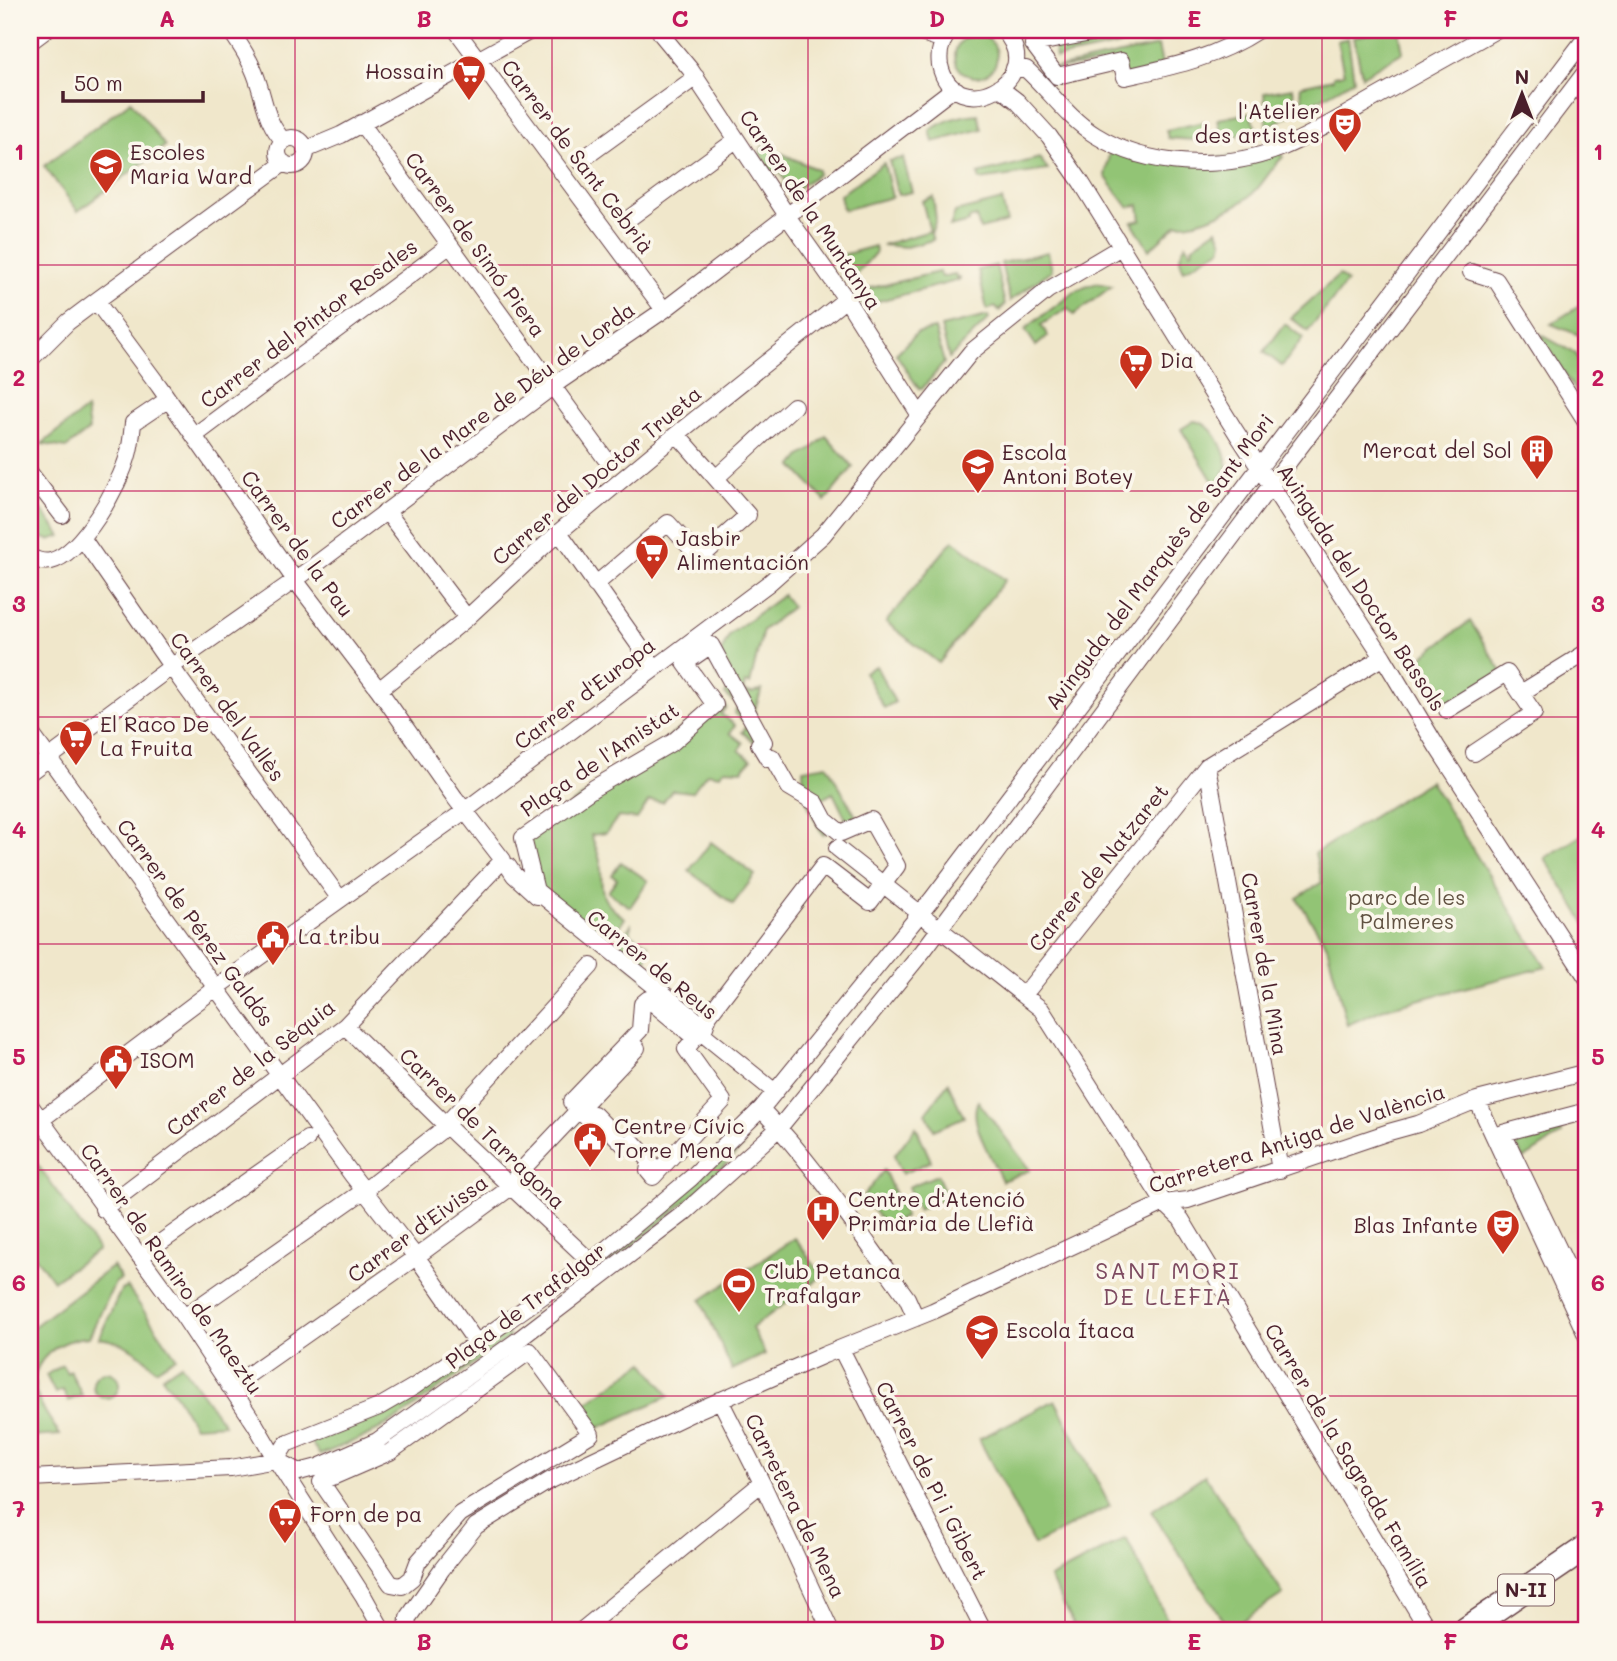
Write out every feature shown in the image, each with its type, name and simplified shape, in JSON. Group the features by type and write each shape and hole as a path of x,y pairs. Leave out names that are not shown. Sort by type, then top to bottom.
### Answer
{"main road":[{"name":"N-II","path":"1464,1631 1587,1547"}],"street":[{"path":"30,43 46,30"},
{"path":"230,30 247,54 258,80 270,124 284,141"},
{"name":"Carrer de Sant Cebrià","path":"456,30 664,310"},
{"path":"305,150 361,123 532,30"},
{"path":"912,30 948,35 939,61 942,72 957,90 978,95 990,94 1000,88 1009,79 1014,68 1013,42 1003,30"},
{"path":"1107,30 1033,44 1057,76 1121,61 1125,77 1202,58 1233,46 1258,30"},
{"path":"1014,68 1026,69 1039,80 1061,109 1106,141 1143,155 1169,161 1201,163 1237,159 1279,149 1496,30"},
{"name":"Carrer de la Muntanya","path":"661,34 693,73 846,299 919,414"},
{"name":"Avinguda del Marquès de Sant Mori","path":"761,1109 921,913 1587,36"},
{"name":"Avinguda del Marquès de Sant Mori","path":"779,1128 940,928 1271,485 1587,70"},
{"path":"580,161 693,73"},
{"name":"Avinguda del Doctor Bassols","path":"1000,88 1017,101 1049,136 1587,978"},
{"name":"Carrer de la Mare de Déu de Lorda","path":"30,772 171,667 295,580 553,387 664,310 949,92 957,90"},
{"name":"Carrer de Simó Piera","path":"361,123 605,458"},
{"path":"289,138 297,139 305,150 300,163 292,166 285,163 278,153 284,141 289,138"},
{"path":"631,216 736,139"},
{"path":"30,360 68,322 285,163"},
{"name":"Carrer del Pintor Rosales","path":"194,436 449,246"},
{"name":"Carrer d'Europa","path":"35,1125 217,987 465,811 769,583 823,535 971,352 1048,290 1121,247"},
{"path":"1471,271 1496,280 1587,423"},
{"name":"Carrer del Doctor Trueta","path":"379,690 467,618 559,532 846,299"},
{"name":"Carrer de la Pau","path":"96,301 295,580 379,690 465,811"},
{"path":"30,557 49,562 63,556 119,479 129,454 133,423 167,400"},
{"path":"716,478 794,406"},
{"path":"595,584 668,523 700,558 748,515 677,434"},
{"path":"30,473 62,515"},
{"path":"387,512 467,618"},
{"path":"559,532 655,668"},
{"name":"Carrer del Vallès","path":"79,534 171,667 340,899"},
{"name":"Plaça de l'Amistat","path":"711,645 764,742 759,744 768,759 772,757 789,787 816,803 825,820 841,833 870,820 897,866 884,884 870,902 823,866 709,1015 705,1027 534,889 536,887 523,838 594,788 673,742 715,705 685,663 711,645"},
{"path":"1521,693 1587,652"},
{"name":"Carrer de Natzaret","path":"1024,995 1208,766 1383,657"},
{"path":"1447,710 1507,673 1534,713 1474,753"},
{"name":"Carrer de Pérez Galdós","path":"30,732 476,1342"},
{"name":"Carrer de la Mina","path":"1208,766 1280,1170"},
{"name":"Carrer de Reus","path":"465,811 529,889 775,1092"},
{"name":"Carrer de la Sagrada Família","path":"837,848 1041,1009 1164,1203 1181,1219 1429,1631"},
{"name":"Carrer de la Sèquia","path":"103,1209 345,1026 505,863"},
{"path":"184,1317 365,1190 438,1133 591,966"},
{"path":"648,999 695,1038 686,1049 723,1101 653,1177 648,1171 650,1161 632,1141 626,1147 594,1114 589,1119 579,1109 571,1102 640,1030 642,1004 648,999"},
{"name":"Carrer de Tarragona","path":"345,1026 444,1124 591,1262"},
{"name":"Carrer d'Eivissa","path":"229,1386 416,1257 511,1187 517,1175 637,1048"},
{"name":"Carretera Antiga de València","path":"720,1400 916,1318 1164,1203 1188,1200 1280,1170 1419,1124 1477,1100 1587,1072"},
{"path":"1477,1100 1587,1337"},
{"name":"Carrer de Ramiro de Maeztu","path":"30,1105 35,1125 103,1209 184,1317 276,1460"},
{"path":"761,1109 779,1128 867,1243 907,1298 916,1318"},
{"name":"Plaça de Trafalgar","path":"761,1109 691,1178 591,1262 423,1381 379,1407 286,1444 276,1460 299,1472 318,1467 377,1441 518,1340 683,1214 779,1128"},
{"path":"1587,1111 1503,1133 1587,1308"},
{"path":"140,1257 307,1139"},
{"name":"Carrer de Pi i Gibert","path":"841,1349 984,1631"},
{"name":"Plaça de Trafalgar","path":"530,1351 591,1434 460,1514 418,1562 412,1578 402,1586 391,1584 321,1482 390,1452 530,1351"},
{"path":"373,1614 408,1625 442,1569 476,1526 548,1481 720,1400"},
{"name":"Carretera de Mena","path":"720,1400 831,1631"},
{"path":"30,1478 223,1469 276,1460 383,1631"},
{"path":"581,1631 762,1483"},
{"path":"369,1631 373,1614"}],"green space":[{"path":"1107,30 1155,30 1156,38 1056,58 1053,40"},
{"path":"1399,30 1403,52 1362,76 1354,37"},
{"path":"976,35 991,41 997,56 991,71 976,77 961,71 955,56 961,41"},
{"path":"1348,38 1354,80 1304,108 1300,86 1344,74 1337,41"},
{"path":"1158,46 1163,69 1125,77 1121,61 1051,69"},
{"path":"1293,88 1297,112 1267,127 1264,93"},
{"path":"131,101 165,146 78,211 44,166"},
{"path":"1250,113 1257,131 1222,139 1218,119"},
{"path":"978,114 982,129 933,142 930,130 936,126"},
{"path":"1204,122 1207,141 1168,138 1166,130"},
{"path":"763,145 818,170 818,174 788,195 782,185 786,182 780,172 774,175 760,154"},
{"path":"1110,149 1147,162 1282,153 1283,157 1245,200 1206,219 1177,224 1149,250 1132,222 1141,220 1139,205 1128,207 1105,176"},
{"path":"903,158 912,192 898,195 889,161"},
{"path":"1040,158 1048,170 980,180 978,174"},
{"path":"884,163 892,197 843,210 840,195"},
{"path":"933,197 936,219 931,234 933,240 906,247 882,245 930,231 922,201"},
{"path":"1002,200 1007,222 980,229 976,217 969,219 969,222 950,227 955,212"},
{"path":"1217,229 1223,241 1221,249 1184,270 1180,257 1186,244 1191,252 1192,247"},
{"path":"875,246 876,252 854,277 845,264 841,266 850,281 847,282 831,258"},
{"path":"1048,252 1052,270 1010,301 1001,263"},
{"path":"996,265 1005,305 999,311 995,307 987,310 978,270"},
{"path":"939,272 941,277 955,274 960,280 863,305 854,292"},
{"path":"1339,275 1347,282 1308,331 1291,318"},
{"path":"1097,283 1112,286 1074,315 1068,308 1041,325 1048,336 1036,346 1025,329 1077,290"},
{"path":"1587,301 1587,330 1584,337 1551,324"},
{"path":"988,316 989,319 949,358 941,327"},
{"path":"1285,324 1303,338 1282,366 1264,352"},
{"path":"935,329 944,363 922,389 919,389 896,354 917,333"},
{"path":"1540,334 1576,354 1587,382 1587,410"},
{"path":"86,409 89,430 66,448 42,444"},
{"path":"1194,421 1207,426 1224,452 1228,466 1216,486 1181,429"},
{"path":"826,436 853,467 825,501 793,466"},
{"path":"42,510 61,536 49,540 30,534 30,520"},
{"path":"953,540 1005,580 939,663 886,622"},
{"path":"783,595 792,607 763,630 750,684 745,683 743,692 762,690 752,717 757,744 742,732 748,725 734,713 739,706 725,694 730,687 716,675 723,667 721,652 730,634"},
{"path":"1470,621 1502,672 1449,705 1420,658"},
{"path":"876,666 895,702 884,708 864,672"},
{"path":"720,701 726,707 721,714 735,725 730,733 743,743 739,750 751,760 742,770 724,769 720,775 707,773 692,792 672,790 663,802 649,801 637,819 618,817 606,833 591,835 600,861 605,899 625,918 604,946 534,889 523,838"},
{"path":"827,765 858,820 844,837 845,817 833,793 817,802 827,831 823,835 806,796 803,769"},
{"name":"parc de les Palmeres","path":"1430,781 1546,967 1386,1008 1347,1025 1327,946 1297,898 1322,882 1315,853"},
{"path":"1587,832 1587,926 1545,858"},
{"path":"711,842 755,875 733,904 689,871"},
{"path":"621,862 648,881 630,907 608,892 617,879 612,875"},
{"path":"631,925 631,934 648,944 646,963 661,975 672,1000 611,951"},
{"path":"948,1083 964,1117 934,1130 926,1113"},
{"path":"978,1101 1030,1170 1002,1181 978,1130"},
{"path":"1556,1121 1562,1134 1523,1159 1511,1133"},
{"path":"916,1127 931,1161 902,1174 894,1156"},
{"path":"735,1144 743,1147 698,1191 606,1268 600,1261"},
{"path":"30,1154 98,1250 53,1281 30,1249"},
{"path":"884,1170 905,1217 885,1226 863,1197"},
{"path":"937,1175 947,1197 918,1210 908,1187"},
{"name":"Club Petanca Trafalgar","path":"795,1238 822,1276 752,1328 765,1354 732,1370 701,1300"},
{"path":"113,1266 121,1279 115,1283 89,1337 78,1338 58,1346 42,1361 37,1370 35,1380 38,1398 60,1435 30,1437 30,1338 33,1327"},
{"path":"127,1287 176,1357 156,1370 130,1348 99,1338 121,1290"},
{"path":"505,1331 510,1337 399,1418 366,1436 320,1455 310,1441 344,1430 410,1398"},
{"path":"644,1362 669,1396 598,1428 584,1405"},
{"path":"181,1364 224,1424 194,1426 162,1377"},
{"path":"62,1365 67,1373 70,1371 82,1395 68,1401 63,1390 55,1393 46,1375"},
{"path":"106,1372 116,1375 119,1385 116,1395 106,1398 96,1395 93,1385 96,1375"},
{"path":"1055,1400 1110,1506 1034,1545 979,1439"},
{"path":"1205,1475 1283,1594 1229,1629 1151,1511"},
{"path":"1126,1538 1173,1631 1077,1631 1050,1578"}],"place":[{"name":"Hossain","path":"469,102"},
{"name":"l'Atelier des artistes","path":"1345,154"},
{"name":"Escoles Maria Ward","path":"106,195"},
{"name":"Dia","path":"1136,391"},
{"name":"Mercat del Sol","path":"1537,481"},
{"name":"Escola Antoni Botey","path":"978,495"},
{"name":"Jasbir Alimentación","path":"652,581"},
{"name":"El Raco De La Fruita","path":"76,767"},
{"name":"La tribu","path":"273,967"},
{"name":"ISOM","path":"116,1091"},
{"name":"Centre Cívic Torre Mena","path":"590,1169"},
{"name":"Centre d'Atenció Primària de Llefià","path":"823,1242"},
{"name":"Blas Infante","path":"1503,1256"},
{"name":"Club Petanca Trafalgar","path":"739,1314"},
{"name":"Escola Ítaca","path":"982,1361"},
{"name":"Forn de pa","path":"285,1545"}],"district":[{"name":"SANT MORI DE LLEFIÀ","path":"1168,1284"}]}
